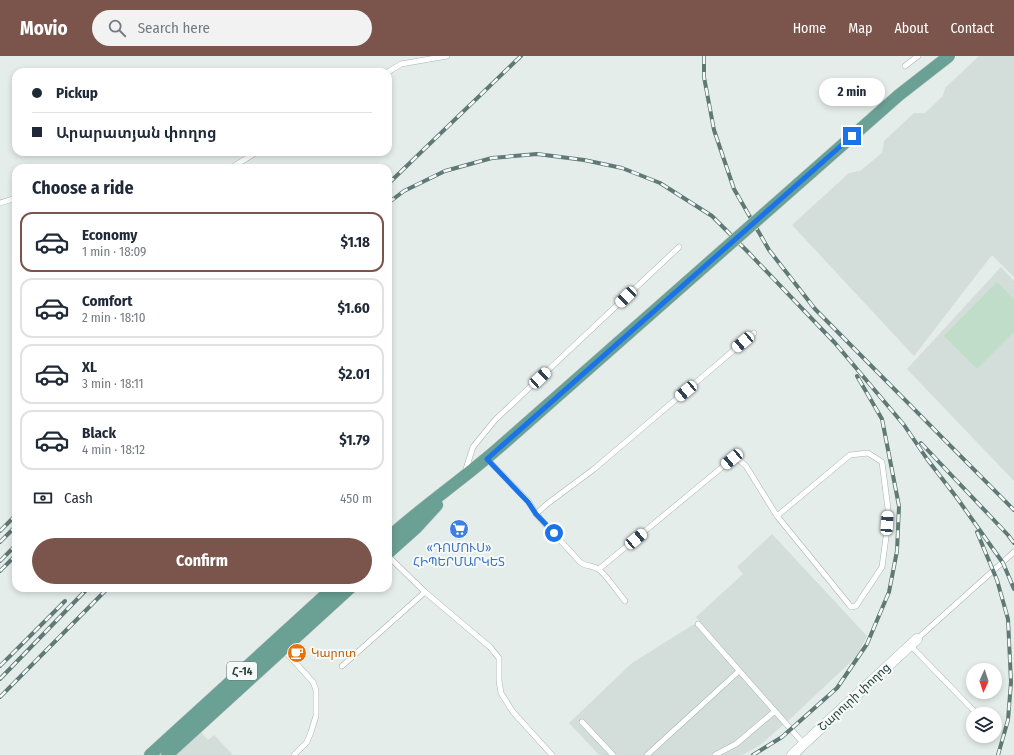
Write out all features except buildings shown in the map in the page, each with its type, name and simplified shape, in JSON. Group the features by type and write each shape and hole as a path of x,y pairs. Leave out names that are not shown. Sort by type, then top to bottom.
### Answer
{"main road":[{"path":"392,534 408,520 487,459 898,94 949,56"},
{"path":"392,550 416,528 464,478"},
{"name":"Հ-14","path":"150,755 329,592"},
{"name":"Հ-14","path":"167,755 346,592"}],"street":[{"name":"Շարուրի փողոց","path":"792,755 914,642"}],"lane":[{"path":"392,70 401,64 447,56"},
{"path":"905,66 918,56"},
{"path":"238,164 250,156"},
{"path":"0,203 12,199"},
{"path":"464,478 473,447 491,424 679,248"},
{"path":"536,514 594,469 754,333"},
{"path":"599,569 732,459 738,460 746,466 778,516 851,607 856,606 882,567 888,508 882,462 868,453 850,455 778,516"},
{"path":"487,459 528,502 536,514 580,562 584,565 599,569 625,601"},
{"path":"970,707 914,642 1014,552"},
{"path":"392,558 426,592 490,647 499,658 499,681 501,693 513,712 552,755"},
{"path":"342,666 426,592"},
{"path":"698,624 804,744"},
{"path":"283,649 313,682 316,690 316,716 311,732 307,742 294,755"},
{"path":"647,755 739,671"},
{"path":"715,755 733,746 775,711"},
{"path":"582,722 613,755"}],"shaded area":[{"path":"979,56 1014,56 1014,277 992,255 914,356 792,225 849,173 860,171 882,153 884,141 914,113 925,113 943,96 945,88"},
{"path":"1001,267 1014,281 1014,481 907,369"},
{"path":"772,534 867,636 856,657 760,745 742,755 599,755 569,723 632,663 699,621 696,617 743,574 737,567"},
{"path":"199,730 208,740 214,735 233,755 173,755"}],"green space":[{"path":"997,282 1014,299 1014,332 977,369 944,336"}],"railway":[{"path":"392,180 521,56"},
{"path":"704,56 704,77 714,130 734,189 769,250 815,309 1014,510"},
{"path":"392,200 404,191 445,171 492,158 537,154 584,160 622,168 660,183 712,216 835,343 904,425 1003,563 1014,589"},
{"path":"753,755 782,737 837,688 867,644 889,592 897,551 899,506 882,419 857,376"},
{"path":"921,443 1014,543"},
{"path":"0,531 12,519"},
{"path":"0,542 12,530"},
{"path":"977,532 997,580 1008,619 1011,682 1008,720 998,755"},
{"path":"0,561 12,549"},
{"path":"0,571 12,559"},
{"path":"0,679 84,592"},
{"path":"0,697 104,592"},
{"path":"0,666 65,601"}],"place":[{"name":"«ԴՈՄՈՒՍ» ՀԻՊԵՐՄԱՐԿԵՏ","path":"459,529"},
{"name":"Կարոտ","path":"297,653"}],"route":[{"path":"554,533 536,514 528,502 487,459 852,136"}]}
